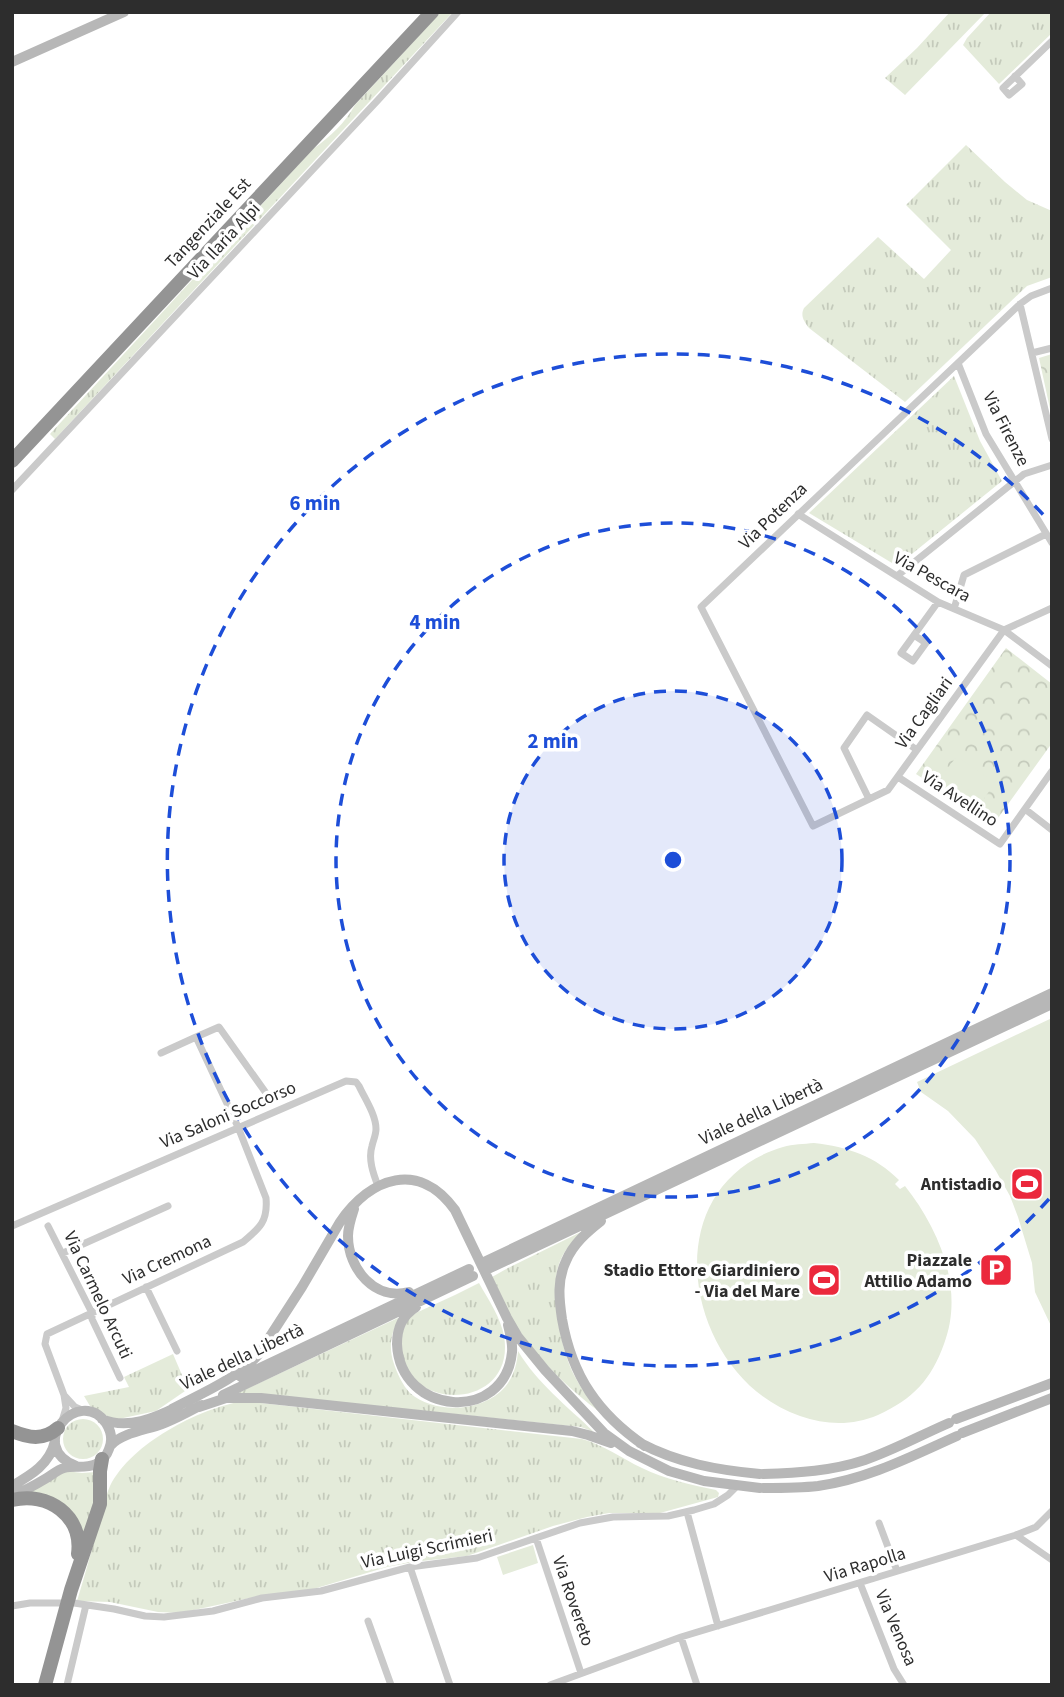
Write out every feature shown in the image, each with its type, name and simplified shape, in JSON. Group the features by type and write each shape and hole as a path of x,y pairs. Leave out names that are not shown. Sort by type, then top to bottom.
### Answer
{"highway":[{"name":"Tangenziale Est","path":"12,447 419,12"},
{"name":"Tangenziale Est","path":"12,461 432,12"},
{"path":"12,1431 36,1437 58,1429"},
{"path":"45,1685 100,1504 99,1476 103,1460"},
{"path":"12,1498 51,1503 69,1518 78,1536 79,1546 73,1597"}],"main road":[{"path":"12,62 124,12"},
{"name":"Viale della Libertà","path":"1052,993 486,1265 618,1208 1052,1003"},
{"path":"172,1409 240,1372 258,1355 347,1212 363,1195 377,1186 404,1180 428,1185 438,1191 455,1210 507,1318 526,1349 604,1433 629,1451"},
{"path":"363,1195 351,1217 348,1244 353,1263 375,1287 385,1292 401,1294 471,1272"},
{"path":"618,1208 585,1234 570,1253 560,1278 560,1306 570,1355 580,1377 612,1420 645,1446"},
{"path":"471,1272 412,1309 402,1319 397,1339 398,1352 408,1378 420,1390 437,1400 456,1403 483,1396 502,1380 510,1361 512,1349 507,1318"},
{"name":"Viale della Libertà","path":"111,1446 114,1441 199,1407 471,1272"},
{"name":"Viale della Libertà","path":"88,1412 114,1423 155,1418 471,1272"},
{"path":"569,1394 592,1414 645,1446 674,1458 723,1471 762,1474 844,1466 1052,1383"},
{"path":"199,1407 226,1398 241,1397 572,1431 605,1440 669,1471 704,1481 762,1488 809,1486 874,1472 959,1434 1052,1398"},
{"path":"12,1486 48,1460 58,1429 75,1413 88,1412"},
{"path":"12,1498 58,1470 76,1466 89,1467 103,1460 111,1446 110,1431 102,1419"},
{"path":"953,1421 963,1423 964,1428 959,1434"},
{"path":"58,1429 56,1447 65,1461 76,1466"},
{"path":"669,1471 674,1458"},
{"path":"762,1474 754,1480 756,1485 762,1488"}],"street":[{"name":"Via Ilaria Alpi","path":"12,490 458,12"},
{"path":"1015,76 1052,41"},
{"name":"Via Potenza","path":"813,826 701,607 1020,304 1031,296 1052,288"},
{"path":"1020,304 1052,439"},
{"path":"1032,353 1052,348"},
{"name":"Via Firenze","path":"958,363 986,434 1052,543"},
{"path":"897,576 1014,481 1024,474 1052,466"},
{"name":"Via Pescara","path":"798,514 938,602 1004,630 1052,666"},
{"path":"954,609 964,575 1046,534"},
{"path":"914,635 938,602"},
{"name":"Via Cagliari","path":"813,826 888,790 1004,630 1052,608"},
{"path":"870,799 844,748 867,715 916,750"},
{"name":"Via Avellino","path":"898,777 1000,844 1052,771"},
{"path":"1025,809 1052,830"},
{"path":"161,1053 219,1027 271,1100"},
{"name":"Via Cremona","path":"58,1429 66,1408 64,1395 45,1344 47,1334 243,1241 263,1222 267,1210 266,1198 238,1127 196,1037"},
{"name":"Via Saloni Soccorso","path":"12,1226 346,1081 356,1082 359,1086 376,1125 370,1151 372,1172 377,1186"},
{"path":"233,1116 284,1094"},
{"path":"63,1252 168,1206"},
{"name":"Via Carmelo Arcuti","path":"48,1226 92,1313 92,1320 120,1378"},
{"path":"146,1287 177,1351"},
{"path":"64,1395 75,1407 88,1412"},
{"name":"Via Luigi Scrimieri","path":"73,1597 86,1605 145,1616 164,1617 213,1611 262,1598 321,1591 410,1567 477,1558 580,1523 613,1517 668,1516 687,1512 714,1504 729,1495 737,1486"},
{"name":"Via Rapolla","path":"550,1685 681,1637 1016,1535 1036,1527 1052,1511"},
{"path":"687,1512 718,1626"},
{"path":"879,1522 897,1571"},
{"path":"1016,1535 1052,1560"},
{"name":"Via Rovereto","path":"536,1538 581,1673"},
{"path":"410,1567 450,1685"},
{"name":"Via Venosa","path":"860,1583 894,1669 904,1685"},
{"path":"12,1606 62,1603"},
{"path":"67,1685 86,1605"},
{"path":"368,1620 391,1685"},
{"path":"681,1637 697,1685"}],"green space":[{"path":"441,12 453,12 55,439 50,434 313,149 342,124 355,105"},
{"path":"950,12 986,12 905,95 885,78"},
{"path":"991,12 1052,12 1052,33 999,84 963,45"},
{"path":"966,145 1027,200 1052,211 1052,277 1027,286 905,402 809,328 802,314 804,308 878,237 924,279 951,250 906,205"},
{"path":"1052,354 1052,418 1039,358"},
{"path":"954,376 980,441 1002,481 897,566 809,513"},
{"path":"1006,648 1052,684 1052,743 993,825 916,774"},
{"path":"957,756 995,783 983,800 944,773"},
{"name":"Antistadio","path":"1052,1018 1052,1328 1035,1292 1032,1263 1010,1196 975,1139 948,1111 921,1092 917,1082"},
{"name":"Stadio Ettore Giardiniero - Via del Mare","path":"814,1143 850,1150 871,1159 899,1180 895,1184 900,1189 905,1186 938,1240 950,1281 950,1323 939,1357 927,1378 911,1395 890,1409 868,1419 849,1423 829,1423 800,1416 761,1395 730,1363 709,1324 698,1282 699,1239 713,1200 741,1168 783,1147"},
{"path":"585,1230 568,1247 557,1271 557,1315 563,1346 572,1371 600,1412 558,1377 531,1347 514,1322 492,1277"},
{"path":"479,1283 502,1329 503,1361 494,1379 477,1390 458,1395 437,1393 419,1384 406,1368 401,1345 404,1329 416,1313"},
{"path":"400,1317 391,1340 392,1358 405,1387 420,1400 432,1405 459,1408 485,1402 508,1383 518,1351 543,1384 594,1432 581,1427 236,1394"},
{"path":"173,1354 188,1389 156,1411 114,1420 90,1406 84,1396 129,1387 124,1377"},
{"path":"243,1401 582,1439 651,1472 719,1493 718,1497 660,1513 609,1513 587,1517 467,1556 387,1567 310,1590 250,1598 180,1613 158,1612 110,1602 77,1601 107,1495 120,1470 150,1442 168,1430 206,1412"},
{"path":"83,1419 91,1420 97,1425 102,1431 102,1447 97,1453 91,1458 83,1459 75,1458 69,1453 64,1447 63,1439 64,1431 69,1425 75,1420"},
{"path":"66,1471 96,1472 96,1492 84,1543 77,1523 24,1494"},
{"path":"533,1545 538,1563 503,1575 497,1557"}],"place":[{"name":"Antistadio","path":"1027,1184"},
{"name":"Piazzale Attilio Adamo","path":"996,1270"},
{"name":"Stadio Ettore Giardiniero - Via del Mare","path":"824,1280"}]}
